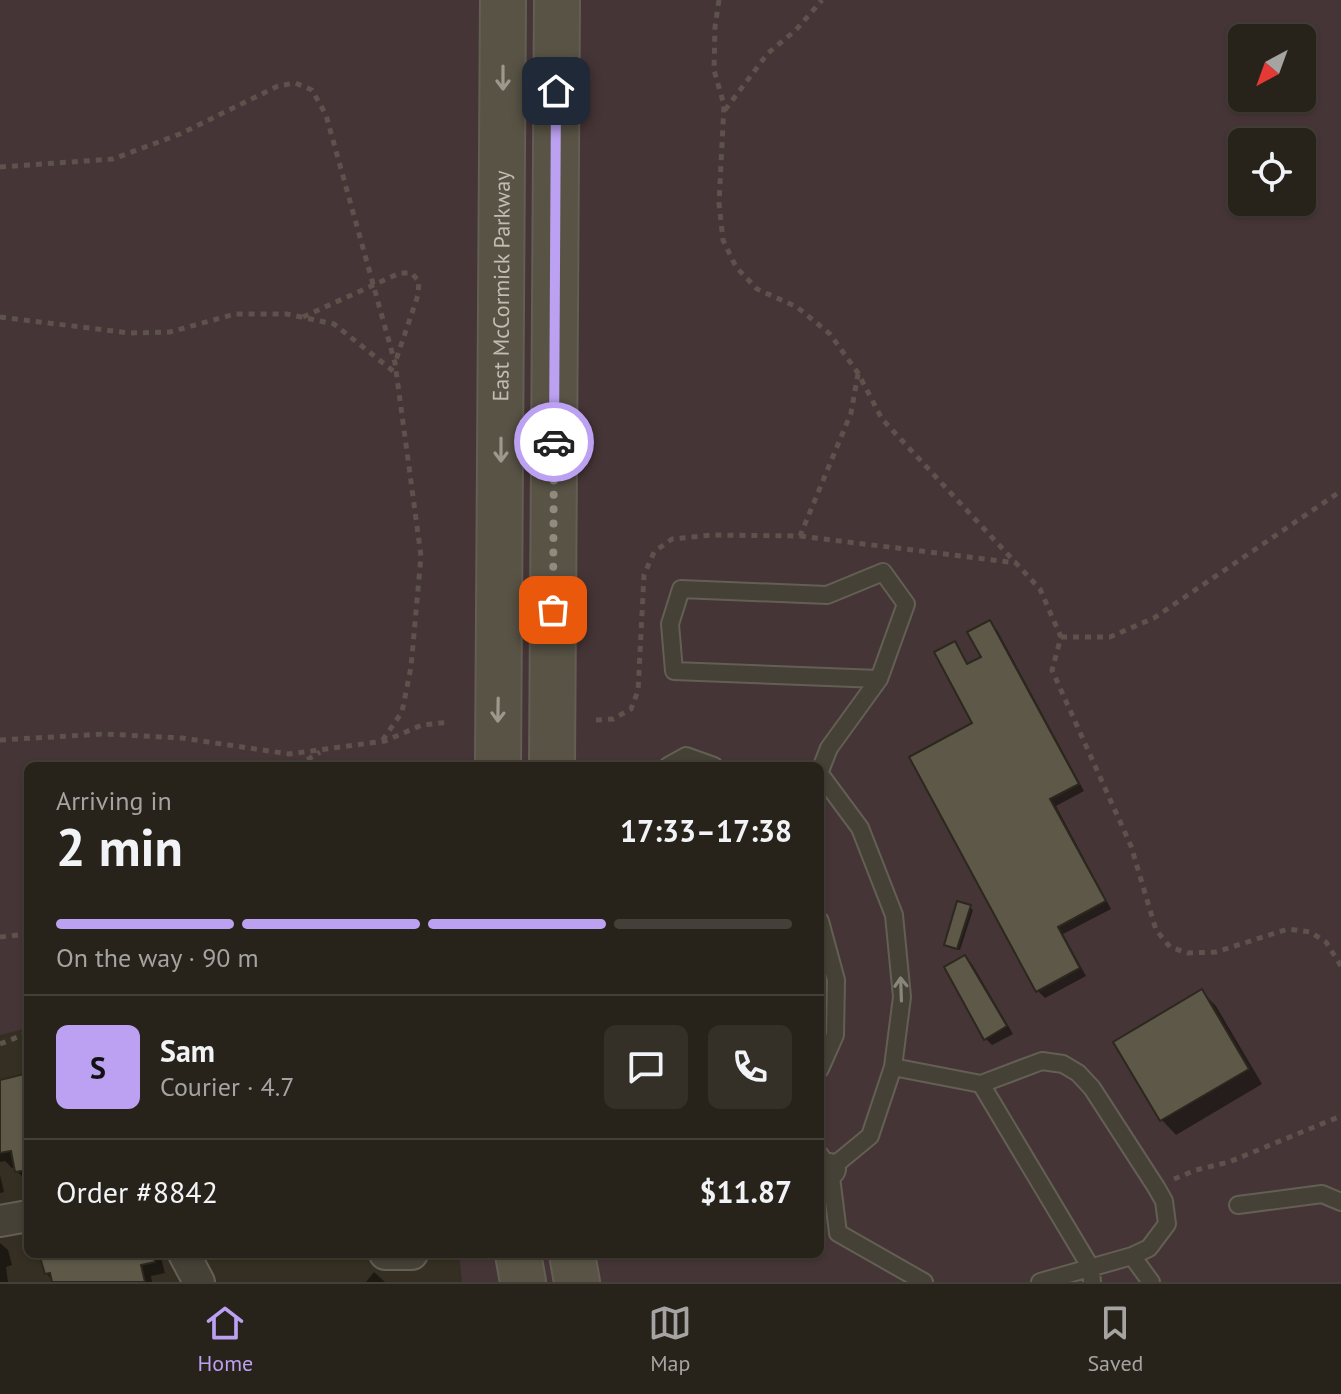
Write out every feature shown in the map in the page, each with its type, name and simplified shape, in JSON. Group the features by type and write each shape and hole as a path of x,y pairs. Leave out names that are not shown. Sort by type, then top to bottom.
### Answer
{"main road":[{"name":"East McCormick Parkway","path":"498,762 503,0"},
{"path":"552,762 557,0"},
{"path":"519,1258 523,1282"},
{"path":"573,1258 577,1282"}],"street":[{"path":"0,1221 24,1217"},
{"path":"186,1258 199,1282"}],"lane":[{"path":"824,762 829,748 879,679 906,604 883,572 827,595 681,589 670,624 674,671 879,679"},
{"path":"675,762 686,756 703,762"},
{"path":"824,778 860,828 894,915 902,997 893,1067 870,1136 824,1165"},
{"path":"824,936 836,980 835,1035 824,1060"},
{"path":"893,1067 981,1084 1042,1061 1063,1064 1078,1073 1092,1088 1164,1201 1167,1224 1149,1248 1092,1275 1040,1282"},
{"path":"981,1084 1092,1275"},
{"path":"824,1174 838,1233 924,1282"},
{"path":"1238,1205 1322,1194 1341,1202"},
{"path":"1132,1256 1151,1282"}],"path":[{"path":"719,0 714,70 724,112 719,203 723,240 736,267 757,289 797,307 830,334 858,373 882,419 916,452 1040,589 1061,637 1052,670 1131,846 1156,930 1170,947 1188,953 1216,952 1288,929 1310,932 1326,942 1341,966"},
{"path":"724,112 768,53 796,30 822,0"},
{"path":"0,167 113,159 180,134 278,86 295,83 312,90 326,115 395,363 421,556 411,667 402,712 382,741"},
{"path":"302,317 400,273 411,273 419,281 418,295 395,363"},
{"path":"0,317 129,333 170,332 235,314 287,314 334,324 397,374"},
{"path":"800,536 851,413 858,373"},
{"path":"1061,637 1110,637 1154,618 1341,491"},
{"path":"596,720 613,719 631,709 638,691 644,575 654,552 672,539 712,535 800,536 1017,563"},
{"path":"0,740 104,734 182,738 289,754 382,741 422,725 450,722"},
{"path":"303,762 323,749"},
{"path":"0,937 24,934"},
{"path":"0,1044 24,1035"},
{"path":"1156,1187 1196,1170 1229,1162 1341,1116"}],"shaded area":[{"path":"0,0 1341,0 1341,1282 462,1282 459,1258 824,1258 824,762 24,762 24,1029 0,1035"}],"building":[{"path":"990,620 1079,784 1050,799 1106,901 1058,927 1080,968 1036,992 909,757 972,723 934,652 955,641 967,664 981,657 967,632"},
{"path":"957,901 971,905 957,949 944,945"},
{"path":"965,955 1007,1026 984,1040 944,967"},
{"path":"1202,989 1249,1069 1160,1121 1113,1042"},
{"path":"24,1074 24,1171 15,1172 11,1151 0,1153 0,1080"},
{"path":"40,1258 154,1258 155,1262 141,1265 145,1282 52,1282 50,1273 45,1274"}],"way so far":[{"path":"553,610 554,442"}],"route":[{"path":"554,442 556,91"}]}
